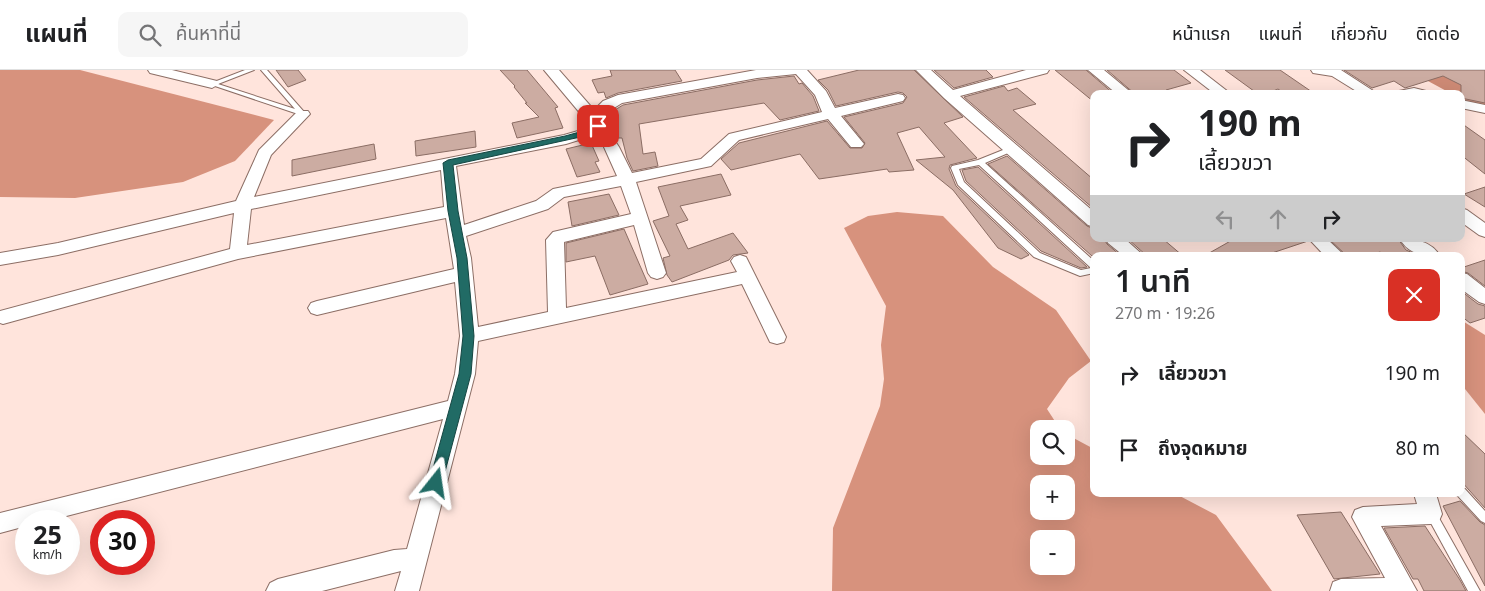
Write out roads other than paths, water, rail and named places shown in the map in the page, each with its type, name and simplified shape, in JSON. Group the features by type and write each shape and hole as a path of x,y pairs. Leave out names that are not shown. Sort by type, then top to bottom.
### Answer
{"street":[{"path":"156,70 212,84"},
{"path":"551,70 581,102 617,158 640,218 657,273"},
{"path":"598,126 596,116 602,107 618,99 757,74 796,70"},
{"path":"800,70 821,94 831,114 856,144"},
{"path":"923,70 1011,150 1090,218"},
{"path":"949,95 1042,70"},
{"path":"1095,70 1121,90"},
{"path":"1191,70 1218,90"},
{"path":"1318,70 1336,73 1364,90"},
{"path":"457,234 542,205 560,194 706,163 734,137 898,98"},
{"path":"1465,105 1485,109"},
{"path":"238,252 243,205 264,152 303,114"},
{"path":"0,259 58,250 243,205 566,139 590,132 598,126"},
{"path":"407,591 465,374 469,336 462,258 453,211 448,163"},
{"path":"3,317 238,252 453,211"},
{"path":"1465,217 1485,232"},
{"path":"557,317 554,240 559,236 640,218"},
{"path":"1118,242 1130,252"},
{"path":"1320,242 1332,252"},
{"path":"1412,242 1426,252"},
{"path":"469,336 557,317 744,268 777,336"},
{"path":"317,308 462,274"},
{"path":"1465,283 1485,298"},
{"path":"0,523 456,406"},
{"path":"1341,590 1405,590 1363,517 1428,504"},
{"path":"278,591 394,561 415,559"}],"lane":[{"path":"212,84 251,70"},
{"path":"264,70 303,114"},
{"path":"212,84 303,114"},
{"path":"1011,150 980,162 955,168 961,183 1037,255 1080,273 1090,271"},
{"path":"980,162 1090,262"},
{"path":"1465,496 1485,518"},
{"path":"1428,504 1474,591"}],"waterway":[{"path":"1422,70 1461,90"},
{"path":"1465,92 1485,102"}]}
